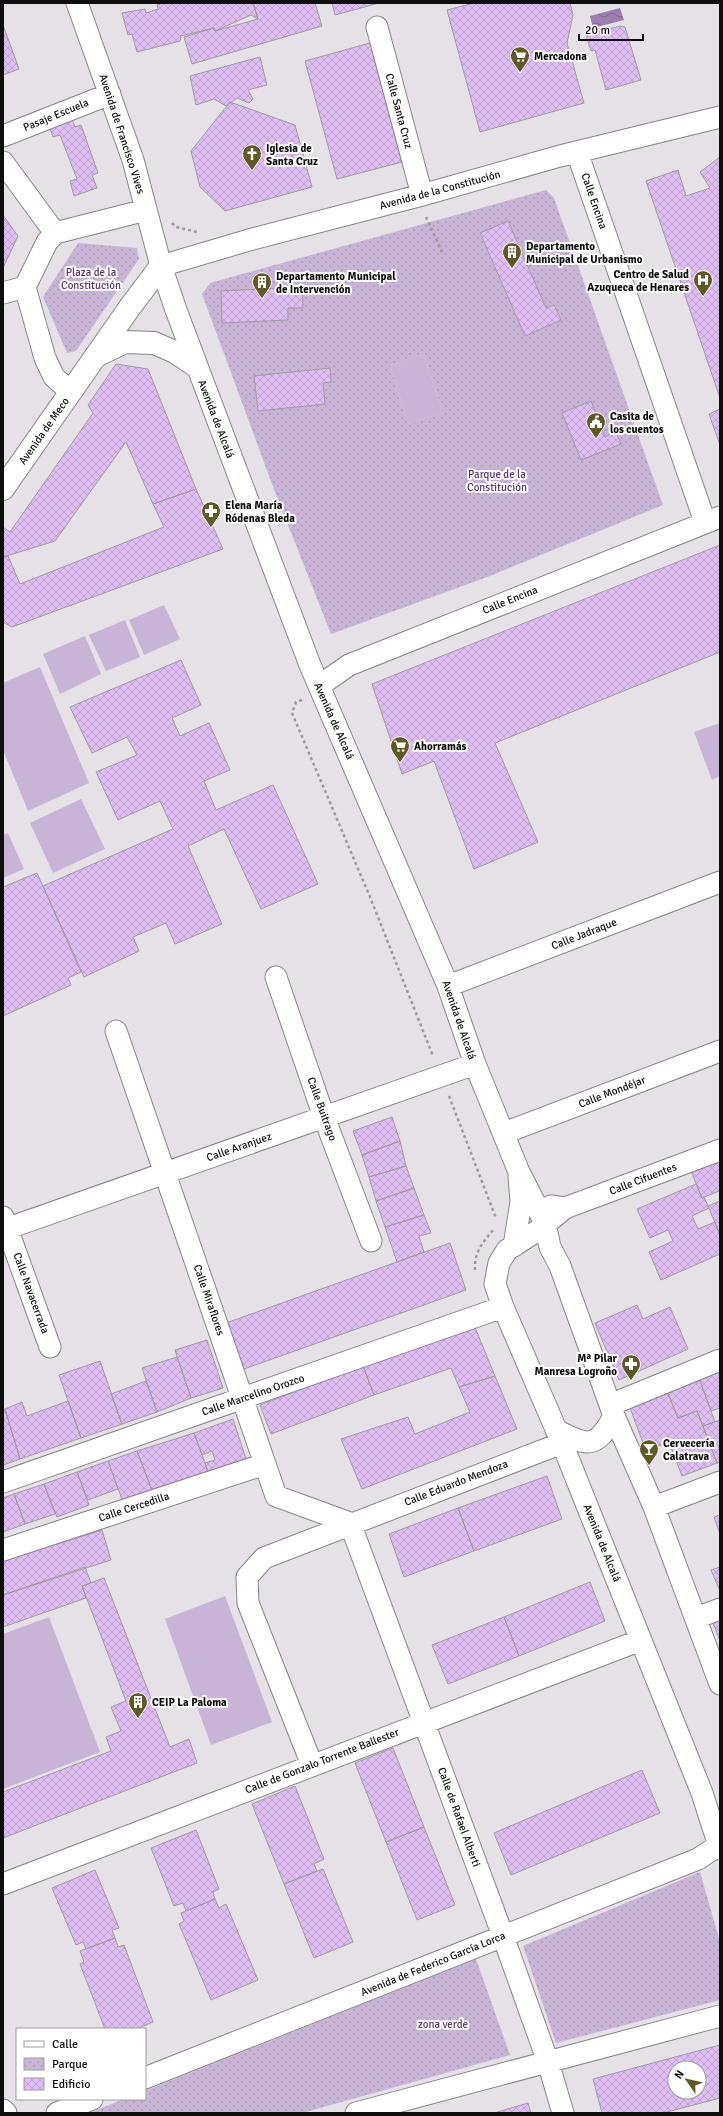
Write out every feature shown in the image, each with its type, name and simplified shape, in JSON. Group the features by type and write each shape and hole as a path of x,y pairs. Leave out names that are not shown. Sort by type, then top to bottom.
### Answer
{"street":[{"name":"Avenida de Francisco Vives","path":"77,3 133,160 161,266"},
{"name":"Calle Santa Cruz","path":"377,27 422,205"},
{"name":"Pasaje Escuela","path":"3,136 110,94"},
{"name":"Avenida de la Constitución","path":"161,266 249,240 422,205 577,152 720,117"},
{"name":"Calle Encina","path":"320,689 349,665 713,520 577,152"},
{"path":"3,162 55,233"},
{"path":"71,392 54,377 45,358 25,287 47,242 55,233 146,210"},
{"name":"Avenida de Meco","path":"3,489 161,266"},
{"name":"Avenida de Alcalá","path":"161,266 196,366 320,689 448,986 475,1064 519,1172 545,1223 550,1247 560,1266 612,1410 654,1507 720,1684"},
{"path":"3,293 25,287"},
{"path":"97,355 125,342 154,343 175,352 196,366"},
{"name":"Calle Jadraque","path":"448,986 720,882"},
{"name":"Calle Buitrago","path":"276,977 324,1117 371,1240"},
{"name":"Calle Miraflores","path":"116,1031 166,1172 276,1496 350,1523"},
{"name":"Calle Mondéjar","path":"504,1133 720,1051"},
{"name":"Calle Aranjuez","path":"4,1225 166,1172 475,1064"},
{"name":"Calle Cifuentes","path":"519,1243 565,1208 720,1150"},
{"name":"Avenida de Alcalá","path":"519,1172 521,1202 519,1243 507,1250 499,1263 495,1284 503,1307 559,1436 702,1793 720,1846"},
{"path":"532,1196 546,1205 565,1208"},
{"name":"Calle Navacerrada","path":"4,1225 50,1347"},
{"path":"519,1243 534,1240 550,1247"},
{"name":"Calle Marcelino Orozco","path":"3,1482 503,1307"},
{"path":"559,1436 580,1443 594,1441 606,1431 612,1410 720,1360"},
{"name":"Calle Eduardo Mendoza","path":"312,1765 248,1603 247,1577 264,1558 559,1436"},
{"name":"Calle Cercedilla","path":"3,1550 265,1464"},
{"path":"654,1507 720,1482"},
{"name":"Calle de Rafael Alberti","path":"350,1523 503,1936 548,2062 563,2113"},
{"path":"696,1618 720,1609"},
{"name":"Calle de Gonzalo Torrente Ballester","path":"3,1884 640,1640"},
{"name":"Avenida de Federico García Lorca","path":"146,2078 698,1859 720,1846"},
{"path":"356,2113 720,2016"},
{"path":"57,2113 90,2100"},
{"path":"3,2110 6,2113"}],"path":[{"path":"422,205 442,252"},
{"path":"168,218 176,227 198,233"},
{"path":"320,689 296,702 292,713 370,897 498,1225 481,1245 474,1259 475,1280 496,1277"}],"green space":[{"name":"Parque de la Constitución","path":"546,190 554,198 663,505 490,576 331,634 275,492 202,294 210,283","holes":["507,221 546,308 554,305 561,320 525,336 480,234","302,287 303,308 288,308 288,320 222,323 222,291","424,354 443,413 408,424 390,365","330,368 331,382 323,383 325,404 258,411 254,376","591,401 605,437 616,432 621,444 581,460 562,413"]},
{"name":"Plaza de la Constitución","path":"78,243 137,248 139,259 76,351 67,353 43,297"},
{"path":"424,354 443,413 408,424 390,365"},
{"path":"164,605 180,639 144,655 129,620"},
{"path":"125,620 140,657 106,671 89,635"},
{"path":"85,636 101,674 60,694 43,654"},
{"path":"40,667 89,783 28,811 3,750 3,683"},
{"path":"720,723 720,776 712,780 694,732"},
{"path":"81,799 105,849 53,873 30,823"},
{"path":"8,833 24,869 3,878 3,835"},
{"path":"225,1596 272,1722 211,1745 165,1619"},
{"path":"49,1617 100,1752 3,1789 3,1634"},
{"path":"700,1872 720,1942 720,2000 556,2043 523,1946"},
{"name":"zona verde","path":"476,1959 510,2055 302,2113 89,2113 122,2100 146,2100 146,2091"}],"water":[{"path":"620,8 624,20 593,28 590,16"}],"building":[{"path":"163,3 253,3 258,19 215,31 214,28 181,36 180,41 137,52 132,34 128,35 122,13 145,9 146,13 158,9 157,5"},
{"path":"253,3 315,3 322,26 192,64 184,37 214,28 215,31 251,15 258,19"},
{"path":"332,3 379,3 335,15"},
{"name":"Mercadona","path":"474,3 570,3 573,15 567,43 584,103 480,132 447,10"},
{"path":"3,25 19,69 3,75"},
{"path":"620,26 625,27 641,80 606,90 595,50 591,51 586,35"},
{"path":"370,43 402,162 337,179 305,61"},
{"path":"260,57 267,85 248,90 253,99 249,103 237,98 226,106 214,99 196,105 190,76"},
{"name":"Iglesia de Santa Cruz","path":"230,102 295,125 312,187 225,211 200,187 191,151"},
{"path":"70,114 75,127 81,125 98,173 92,175 97,188 74,196 70,181 77,179 60,135 53,137 48,123"},
{"name":"Centro de Salud Azuqueca de Henares","path":"720,157 720,398 646,181 678,170 686,196 710,188 700,172"},
{"path":"3,215 18,236 3,268"},
{"name":"Departamento Municipal de Urbanismo","path":"508,221 546,308 554,305 561,320 525,336 480,233"},
{"name":"Departamento Municipal de Intervención","path":"302,287 303,308 288,308 288,320 222,323 221,291"},
{"path":"116,364 148,369 196,489 153,504 126,442 55,541 3,557 3,527 10,532 93,413 88,405"},
{"path":"330,368 331,382 323,383 325,404 258,411 254,376"},
{"name":"Casita de los cuentos","path":"591,401 605,437 616,432 621,444 581,460 562,413"},
{"path":"720,409 720,445 709,414"},
{"path":"196,489 223,549 12,627 3,622 3,557 8,556 20,584 164,527 153,504"},
{"path":"720,545 720,652 495,743 538,842 474,869 434,761 402,774 372,684"},
{"path":"181,660 201,705 172,718 180,736 209,723 230,770 204,781 216,810 273,785 318,884 261,909 224,829 188,846 222,924 175,944 166,923 133,937 139,951 84,977 43,886 173,829 160,801 118,820 96,772 137,755 127,737 92,753 70,707"},
{"path":"37,873 81,972 68,978 71,985 3,1016 3,887"},
{"path":"392,1117 400,1141 362,1155 353,1131"},
{"path":"400,1141 406,1166 369,1177 362,1155"},
{"path":"720,1159 720,1194 719,1191 702,1198 691,1171"},
{"path":"406,1166 414,1188 376,1201 369,1177"},
{"path":"696,1184 702,1198 704,1197 709,1208 692,1216 698,1229 715,1222 720,1236 720,1254 661,1280 649,1252 673,1241 668,1230 650,1238 637,1209"},
{"path":"414,1188 424,1215 385,1227 376,1201"},
{"path":"720,1201 720,1235 708,1206"},
{"path":"424,1215 431,1233 419,1236 424,1252 397,1262 385,1227"},
{"path":"450,1243 466,1290 244,1369 226,1323"},
{"path":"637,1305 643,1319 670,1307 688,1349 619,1380 595,1323"},
{"path":"474,1325 495,1376 459,1387 451,1368 374,1395 363,1366"},
{"path":"207,1340 223,1388 191,1398 175,1350"},
{"path":"177,1357 191,1398 157,1412 142,1368"},
{"path":"100,1361 122,1424 81,1438 59,1375"},
{"path":"363,1366 374,1395 271,1434 260,1405"},
{"path":"720,1370 720,1408 711,1411 699,1378"},
{"path":"495,1376 517,1429 362,1489 341,1439 408,1417 415,1434 470,1412 459,1387"},
{"path":"699,1378 715,1422 703,1426 697,1411 678,1418 667,1391"},
{"path":"146,1381 157,1412 122,1424 111,1394"},
{"path":"667,1391 678,1418 697,1411 717,1463 682,1476 669,1442 646,1451 629,1405"},
{"path":"68,1401 81,1438 20,1459 5,1409 22,1402 27,1416"},
{"path":"5,1409 20,1459 3,1465 3,1410"},
{"path":"233,1419 248,1465 210,1479 205,1463 215,1460 212,1451 202,1455 194,1433"},
{"path":"720,1420 720,1462 717,1463 703,1426"},
{"path":"194,1433 209,1474 153,1493 137,1451"},
{"path":"137,1451 153,1493 123,1502 108,1461"},
{"path":"108,1461 118,1489 88,1500 77,1472"},
{"path":"77,1472 89,1505 57,1517 44,1484"},
{"path":"547,1476 562,1519 474,1551 458,1508"},
{"path":"44,1484 55,1514 25,1524 14,1494"},
{"path":"14,1494 25,1524 3,1532 3,1498"},
{"path":"458,1508 474,1551 404,1577 389,1534"},
{"path":"720,1515 720,1534 714,1517"},
{"path":"102,1530 111,1560 3,1595 3,1561"},
{"path":"85,1567 91,1583 82,1586 86,1598 3,1627 3,1595"},
{"path":"720,1567 720,1591 711,1570"},
{"name":"CEIP La Paloma","path":"104,1578 170,1747 189,1739 197,1763 3,1838 3,1792 111,1751 106,1737 121,1731 111,1707 126,1701 82,1586"},
{"path":"590,1582 605,1621 519,1656 504,1617"},
{"path":"504,1617 519,1656 448,1684 432,1645"},
{"path":"720,1617 720,1641 712,1620"},
{"path":"393,1748 424,1827 386,1842 355,1763"},
{"path":"642,1770 660,1813 511,1875 494,1833"},
{"path":"295,1786 324,1859 314,1864 317,1871 284,1884 252,1804"},
{"path":"424,1827 455,1905 417,1920 386,1842"},
{"path":"196,1830 219,1889 213,1892 215,1899 186,1911 183,1903 174,1906 151,1848"},
{"path":"323,1869 353,1942 314,1958 284,1884"},
{"path":"95,1870 119,1928 112,1930 115,1938 86,1949 83,1942 76,1945 52,1888"},
{"path":"215,1899 219,1908 226,1904 258,1980 211,2000 179,1924 184,1921 181,1913"},
{"path":"115,1938 118,1947 124,1945 153,2022 138,2028 105,2028 80,1964 84,1962 80,1951"},
{"path":"720,2045 720,2098 663,2113 602,2113 593,2079"},
{"path":"528,2103 531,2113 494,2113"}],"place":[{"name":"Mercadona","path":"520,73"},
{"name":"Iglesia de Santa Cruz","path":"252,171"},
{"name":"Departamento Municipal de Urbanismo","path":"512,269"},
{"name":"Centro de Salud Azuqueca de Henares","path":"703,297"},
{"name":"Departamento Municipal de Intervención","path":"262,299"},
{"name":"Casita de los cuentos","path":"596,439"},
{"name":"Elena María Ródenas Bleda","path":"211,528"},
{"name":"Ahorramás","path":"400,763"},
{"name":"Mª Pilar Manresa Logroño","path":"631,1381"},
{"name":"Cervecería Calatrava","path":"649,1466"},
{"name":"CEIP La Paloma","path":"138,1719"}]}
